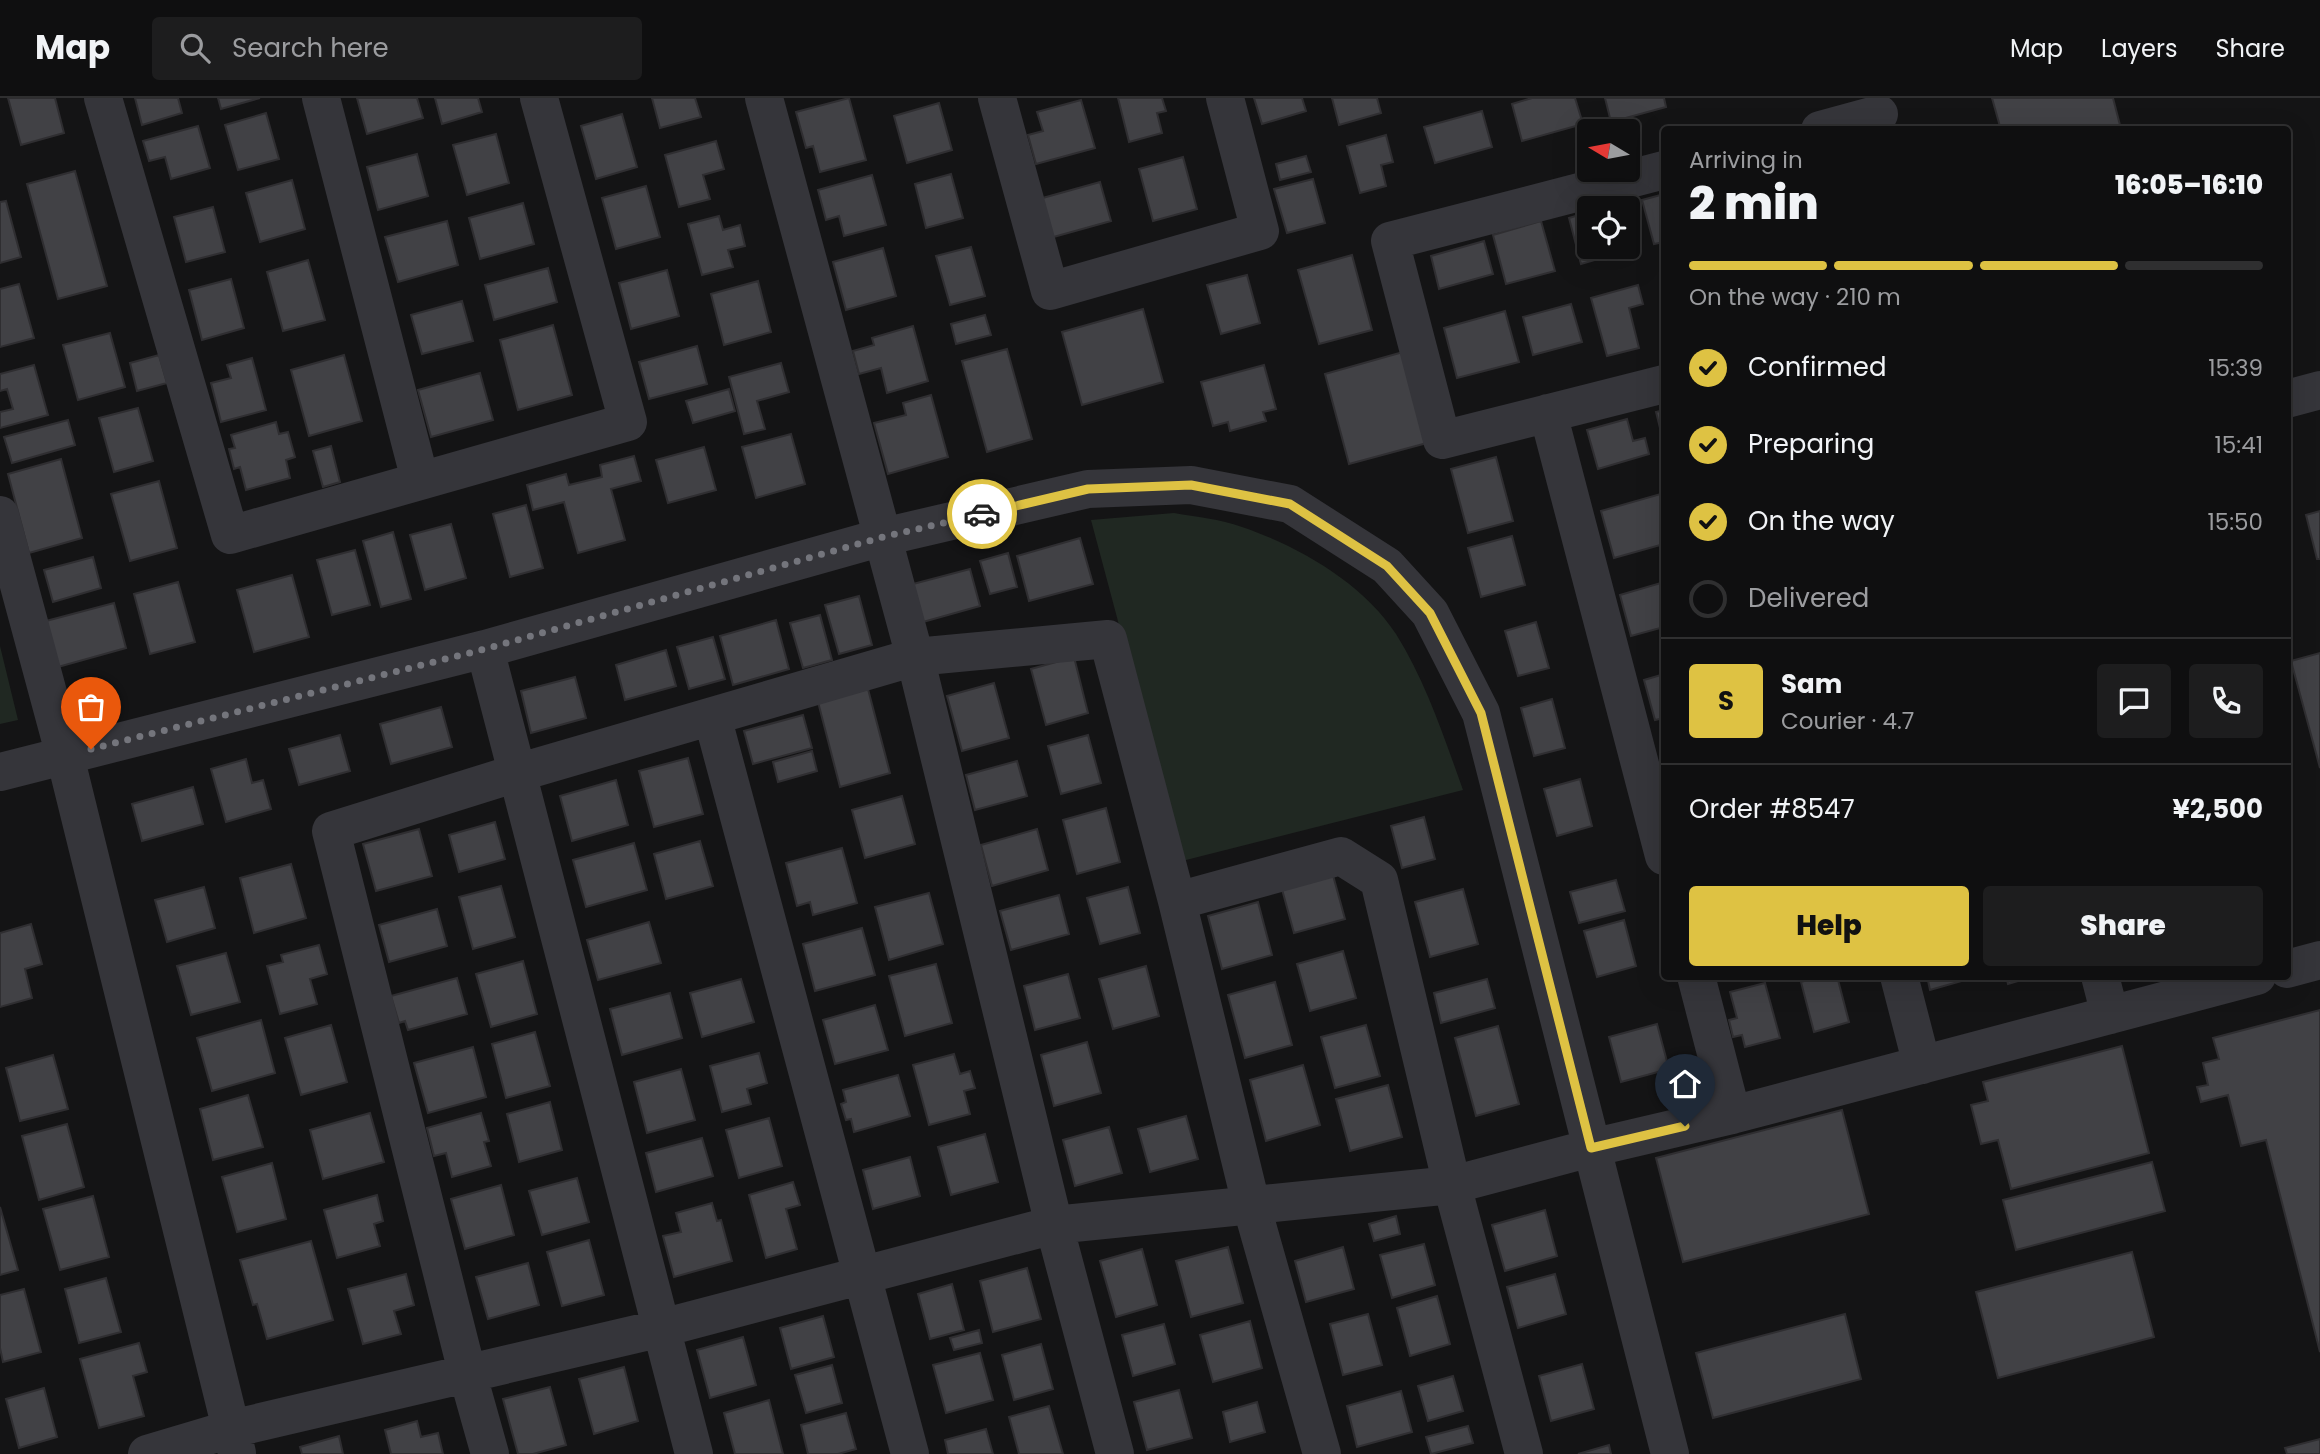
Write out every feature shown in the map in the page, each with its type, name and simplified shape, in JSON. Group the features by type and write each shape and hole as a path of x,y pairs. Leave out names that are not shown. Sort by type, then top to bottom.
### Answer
{"street":[{"path":"103,98 230,536 628,422 539,98"},
{"path":"321,98 420,480"},
{"path":"764,98 915,657 1054,1225 1115,1454"},
{"path":"997,98 1050,291 1260,231 1225,98"},
{"path":"1835,126 1880,114"},
{"path":"1661,171 1390,241 1442,440 1661,385"},
{"path":"2291,398 2320,390"},
{"path":"1548,413 1661,845"},
{"path":"0,772 485,649 883,537 1088,489 1191,485 1290,504 1387,566 1430,613 1481,713 1670,1454"},
{"path":"0,515 65,756 234,1442"},
{"path":"490,1454 331,831 915,657 1108,639 1177,901 1251,1204 1322,1454"},
{"path":"485,649 694,1454"},
{"path":"712,716 910,1454"},
{"path":"1177,901 1341,856 1379,880 1452,1185 1524,1454"},
{"path":"2291,968 2320,960"},
{"path":"1697,980 1732,1115"},
{"path":"1900,980 1922,1065"},
{"path":"2101,980 2110,1014"},
{"path":"147,1454 234,1442 467,1372 662,1328 1054,1225 1452,1185 1591,1148 1732,1115 2242,980"}],"shaded area":[{"path":"1174,513 1234,524 1263,535 1307,556 1366,598 1396,634 1407,652 1434,710 1463,790 1182,861 1091,520"},
{"path":"0,646 18,720 0,724"}],"building":[{"path":"8,98 55,98 64,133 21,145"},
{"path":"135,98 178,98 182,113 142,125"},
{"path":"218,98 260,98 221,109"},
{"path":"357,98 417,98 423,118 367,134"},
{"path":"435,98 478,98 482,112 442,124"},
{"path":"652,98 695,98 701,117 660,128"},
{"path":"849,98 866,160 820,172 813,146 806,148 796,112"},
{"path":"1118,98 1162,98 1166,111 1157,113 1162,133 1129,142"},
{"path":"1254,98 1302,98 1306,111 1262,124"},
{"path":"1332,98 1377,98 1381,113 1339,125"},
{"path":"1532,98 1575,98 1581,119 1577,119 1577,126 1522,141 1512,104"},
{"path":"1605,98 1664,98 1666,107 1622,119 1610,119"},
{"path":"1992,98 2113,98 2120,126 2000,126"},
{"path":"1081,100 1095,148 1036,164 1028,135 1043,131 1037,112"},
{"path":"939,103 952,150 907,163 894,116"},
{"path":"1482,111 1492,147 1435,163 1424,127"},
{"path":"266,113 279,159 238,170 225,125"},
{"path":"622,114 637,167 596,179 581,126"},
{"path":"198,126 210,168 171,179 165,157 149,161 143,141"},
{"path":"496,134 509,183 467,195 453,145"},
{"path":"1386,135 1393,162 1381,165 1386,186 1360,193 1347,146"},
{"path":"716,141 724,169 703,175 710,199 679,207 665,155"},
{"path":"417,154 428,196 378,210 367,167"},
{"path":"1306,156 1311,172 1280,180 1276,164"},
{"path":"1183,157 1197,209 1153,221 1139,169"},
{"path":"75,171 107,286 58,299 27,184"},
{"path":"951,174 963,218 926,228 915,184"},
{"path":"872,175 886,225 844,236 839,216 826,220 818,190"},
{"path":"1313,179 1325,223 1287,233 1274,189"},
{"path":"292,180 305,229 260,242 246,193"},
{"path":"1100,182 1111,221 1050,238 1039,199"},
{"path":"646,186 660,237 616,249 602,198"},
{"path":"1661,195 1661,243 1654,244 1642,200"},
{"path":"6,201 21,257 0,263 0,202"},
{"path":"523,203 534,244 480,259 469,218"},
{"path":"213,207 225,252 186,262 174,217"},
{"path":"719,216 723,230 740,225 745,246 728,250 733,267 702,275 688,224"},
{"path":"1577,216 1577,249 1569,218"},
{"path":"447,221 458,265 398,282 385,237"},
{"path":"1541,221 1555,271 1506,284 1493,235"},
{"path":"1484,241 1493,274 1439,289 1431,256"},
{"path":"971,247 985,296 950,305 936,256"},
{"path":"883,248 896,296 846,310 833,262"},
{"path":"1352,255 1372,330 1319,344 1298,270"},
{"path":"1580,259 1598,259 1581,264"},
{"path":"308,260 325,320 283,331 267,272"},
{"path":"548,268 557,302 494,320 485,285"},
{"path":"667,270 679,316 631,329 619,283"},
{"path":"1247,275 1260,323 1221,334 1207,285"},
{"path":"231,279 244,328 202,340 189,290"},
{"path":"758,281 771,332 724,345 711,294"},
{"path":"19,284 34,338 0,347 0,289"},
{"path":"1638,285 1643,304 1629,308 1639,348 1607,356 1591,298"},
{"path":"462,301 473,341 422,354 411,315"},
{"path":"1571,304 1582,342 1533,355 1523,317"},
{"path":"1143,309 1163,382 1082,405 1062,332"},
{"path":"1505,311 1519,362 1457,378 1444,328"},
{"path":"985,315 991,335 956,344 951,324"},
{"path":"553,325 572,395 518,410 500,340"},
{"path":"913,326 928,381 887,393 881,368 859,374 853,351 874,345 872,338"},
{"path":"110,333 125,387 78,400 63,345"},
{"path":"697,346 707,384 649,399 639,362"},
{"path":"1007,349 1032,439 987,452 962,361"},
{"path":"1403,352 1427,443 1349,464 1325,374"},
{"path":"159,355 167,383 137,391 130,363"},
{"path":"344,355 362,421 309,436 291,370"},
{"path":"252,358 266,410 221,422 211,383 231,378 227,365"},
{"path":"781,363 789,392 757,401 765,429 744,434 729,377"},
{"path":"34,365 48,415 0,428 0,412 13,409 7,389 0,391 0,374"},
{"path":"1264,365 1276,409 1263,412 1266,421 1230,431 1228,422 1213,426 1201,382"},
{"path":"480,373 493,420 431,437 418,390"},
{"path":"729,389 735,411 693,423 686,401"},
{"path":"931,395 948,457 888,474 874,423 906,415 903,403"},
{"path":"138,408 153,461 114,472 99,418"},
{"path":"1661,411 1661,432 1656,412"},
{"path":"1627,419 1633,441 1645,438 1649,454 1598,469 1587,430"},
{"path":"68,420 75,445 12,463 4,437"},
{"path":"276,422 279,434 288,432 295,457 286,460 290,478 246,490 240,467 234,469 229,449 235,448 231,435"},
{"path":"791,434 805,484 756,498 742,447"},
{"path":"331,446 340,482 323,487 313,451"},
{"path":"704,447 716,490 668,503 656,460"},
{"path":"634,456 641,481 611,489 625,540 578,553 564,502 533,510 527,485 566,474 569,485 602,477 600,465"},
{"path":"1496,457 1513,521 1468,533 1451,469"},
{"path":"61,459 82,538 29,553 8,474"},
{"path":"159,481 177,548 130,561 111,494"},
{"path":"1661,494 1661,545 1614,558 1601,511"},
{"path":"526,505 543,568 510,577 493,514"},
{"path":"2320,511 2320,559 2317,559 2306,515"},
{"path":"451,524 466,578 425,590 410,535"},
{"path":"393,532 411,599 381,607 363,541"},
{"path":"1512,536 1525,585 1481,597 1468,548"},
{"path":"1080,538 1093,584 1029,601 1017,556"},
{"path":"355,550 370,605 332,615 317,560"},
{"path":"1008,553 1017,587 990,594 980,561"},
{"path":"93,557 101,588 53,602 44,570"},
{"path":"970,569 980,606 923,622 913,584"},
{"path":"292,575 309,637 254,652 237,590"},
{"path":"178,582 195,642 150,654 134,594"},
{"path":"1661,583 1661,628 1631,636 1620,595"},
{"path":"859,596 872,645 839,654 825,605"},
{"path":"114,603 126,648 58,667 46,621"},
{"path":"820,615 832,660 803,668 790,623"},
{"path":"776,620 789,669 733,685 720,636"},
{"path":"1536,622 1549,668 1518,676 1505,631"},
{"path":"713,637 725,679 689,689 677,647"},
{"path":"666,650 676,686 625,700 616,665"},
{"path":"2320,653 2320,768 2291,661"},
{"path":"1074,657 1088,713 1046,725 1031,669"},
{"path":"1661,675 1661,719 1655,720 1644,680"},
{"path":"575,677 586,718 531,733 521,691"},
{"path":"994,683 1009,738 962,751 947,696"},
{"path":"868,689 890,773 840,787 818,702"},
{"path":"1552,699 1565,748 1534,756 1521,708"},
{"path":"441,707 452,747 391,764 380,724"},
{"path":"803,715 812,748 753,764 744,731"},
{"path":"340,735 350,771 299,785 289,749"},
{"path":"1088,735 1101,783 1061,794 1048,746"},
{"path":"812,751 817,771 778,782 773,762"},
{"path":"688,758 703,814 654,827 639,771"},
{"path":"246,759 252,783 263,780 271,809 226,822 211,769"},
{"path":"1017,761 1027,796 975,810 966,775"},
{"path":"1580,779 1592,826 1557,836 1544,789"},
{"path":"616,780 628,825 572,841 560,796"},
{"path":"193,787 203,824 142,841 132,804"},
{"path":"902,796 915,844 865,858 852,810"},
{"path":"1106,808 1120,862 1077,874 1063,820"},
{"path":"1424,817 1435,859 1402,868 1391,826"},
{"path":"495,822 505,859 459,872 449,835"},
{"path":"419,829 432,876 376,891 363,844"},
{"path":"1037,829 1048,870 992,886 981,845"},
{"path":"700,841 713,886 666,899 654,854"},
{"path":"634,843 647,890 586,907 573,860"},
{"path":"842,848 857,903 813,915 810,902 797,906 786,863"},
{"path":"291,864 306,918 254,933 240,878"},
{"path":"1331,868 1345,919 1294,933 1280,882"},
{"path":"1616,880 1625,911 1579,923 1570,892"},
{"path":"501,886 515,937 473,949 459,897"},
{"path":"204,887 215,928 167,942 155,900"},
{"path":"1128,887 1140,933 1100,944 1087,898"},
{"path":"1463,889 1478,944 1430,957 1415,902"},
{"path":"929,893 943,944 889,960 875,907"},
{"path":"1059,895 1069,934 1011,950 1000,911"},
{"path":"1258,902 1272,955 1222,969 1208,916"},
{"path":"437,909 447,946 389,962 379,925"},
{"path":"1624,920 1636,966 1597,977 1584,931"},
{"path":"649,922 661,963 598,980 587,940"},
{"path":"31,924 42,964 25,969 32,998 0,1007 0,933"},
{"path":"862,928 875,975 815,991 803,944"},
{"path":"319,945 327,974 310,979 317,1004 280,1014 267,966 283,962 281,955"},
{"path":"1343,951 1356,998 1310,1011 1297,964"},
{"path":"226,953 240,1002 191,1015 177,966"},
{"path":"523,961 537,1014 491,1027 476,974"},
{"path":"936,964 952,1023 905,1036 889,976"},
{"path":"1146,966 1159,1016 1113,1029 1099,979"},
{"path":"1068,974 1080,1018 1035,1030 1024,986"},
{"path":"457,978 467,1014 408,1030 405,1021 399,1023 391,996"},
{"path":"741,979 754,1022 702,1037 690,993"},
{"path":"1487,979 1495,1008 1441,1023 1434,993"},
{"path":"1838,980 1849,1022 1814,1032 1801,982"},
{"path":"1928,980 1965,980 1930,990"},
{"path":"1275,982 1292,1045 1245,1058 1228,995"},
{"path":"1765,983 1780,1038 1745,1047 1742,1035 1733,1037 1729,1020 1737,1018 1730,992"},
{"path":"670,993 682,1038 622,1055 610,1009"},
{"path":"875,1005 888,1050 835,1064 823,1020"},
{"path":"2320,1010 2320,1352 2266,1140 2241,1146 2228,1095 2201,1102 2197,1087 2208,1085 2203,1063 2219,1059 2213,1038"},
{"path":"261,1020 275,1073 212,1091 197,1038"},
{"path":"1657,1024 1669,1069 1621,1082 1609,1037"},
{"path":"331,1025 347,1082 301,1095 285,1038"},
{"path":"1366,1025 1380,1076 1335,1088 1321,1037"},
{"path":"1498,1026 1519,1104 1476,1116 1455,1038"},
{"path":"535,1032 550,1086 506,1098 492,1044"},
{"path":"1087,1042 1101,1093 1054,1106 1041,1055"},
{"path":"2122,1046 2149,1153 2011,1189 1998,1140 1981,1144 1971,1105 1988,1101 1983,1082"},
{"path":"473,1047 486,1097 428,1113 414,1063"},
{"path":"759,1053 767,1083 747,1089 751,1104 722,1112 710,1066"},
{"path":"954,1054 960,1074 970,1071 975,1088 964,1091 970,1114 929,1125 913,1065"},
{"path":"53,1055 68,1109 20,1121 6,1068"},
{"path":"1303,1065 1320,1125 1266,1141 1250,1080"},
{"path":"681,1069 695,1120 647,1133 634,1082"},
{"path":"898,1075 910,1116 854,1132 851,1119 846,1120 841,1104 846,1102 843,1090"},
{"path":"1388,1085 1402,1137 1350,1151 1336,1099"},
{"path":"248,1095 263,1147 213,1160 200,1109"},
{"path":"550,1102 562,1150 519,1162 507,1114"},
{"path":"1842,1110 1869,1214 1683,1262 1656,1158"},
{"path":"370,1113 384,1162 323,1179 310,1130"},
{"path":"481,1113 489,1141 484,1142 491,1166 452,1177 446,1153 434,1156 427,1128"},
{"path":"1186,1116 1198,1159 1150,1172 1138,1129"},
{"path":"769,1118 782,1166 739,1178 726,1130"},
{"path":"67,1124 84,1187 39,1200 22,1136"},
{"path":"1109,1127 1122,1173 1075,1186 1063,1140"},
{"path":"985,1134 998,1182 951,1195 938,1147"},
{"path":"702,1138 713,1176 656,1192 646,1153"},
{"path":"910,1157 920,1196 873,1209 863,1170"},
{"path":"2152,1162 2165,1211 2016,1250 2003,1200"},
{"path":"272,1163 286,1219 237,1232 222,1177"},
{"path":"577,1178 589,1222 542,1235 529,1191"},
{"path":"793,1182 800,1205 786,1209 797,1249 766,1258 749,1195"},
{"path":"501,1185 514,1235 465,1249 451,1199"},
{"path":"377,1195 383,1221 374,1224 380,1246 337,1258 324,1210"},
{"path":"93,1196 109,1257 60,1270 43,1209"},
{"path":"712,1203 717,1221 721,1220 732,1261 674,1277 663,1236 681,1232 676,1213"},
{"path":"0,1207 18,1270 0,1275"},
{"path":"1545,1210 1557,1256 1505,1271 1492,1225"},
{"path":"1396,1216 1400,1234 1374,1241 1369,1224"},
{"path":"589,1240 604,1295 562,1306 547,1252"},
{"path":"311,1241 333,1320 267,1339 257,1304 253,1305 240,1260"},
{"path":"1424,1244 1435,1285 1392,1298 1380,1255"},
{"path":"1228,1247 1243,1303 1191,1317 1176,1261"},
{"path":"1343,1247 1354,1289 1306,1302 1295,1261"},
{"path":"1142,1249 1157,1305 1116,1317 1100,1261"},
{"path":"2132,1252 2154,1337 1998,1378 1976,1292"},
{"path":"528,1263 539,1305 488,1319 476,1277"},
{"path":"1027,1268 1041,1319 993,1332 980,1281"},
{"path":"406,1274 414,1305 394,1311 401,1334 363,1344 348,1289"},
{"path":"1555,1274 1566,1314 1518,1328 1507,1287"},
{"path":"106,1278 121,1332 79,1343 65,1289"},
{"path":"952,1284 964,1330 930,1339 918,1294"},
{"path":"24,1289 41,1352 3,1362 0,1348 0,1295"},
{"path":"1437,1296 1450,1344 1410,1356 1397,1308"},
{"path":"1368,1314 1382,1365 1343,1375 1330,1324"},
{"path":"1845,1314 1861,1379 1713,1418 1696,1353"},
{"path":"823,1316 834,1357 791,1369 780,1328"},
{"path":"1250,1321 1262,1368 1213,1382 1200,1335"},
{"path":"1164,1324 1175,1364 1133,1376 1122,1335"},
{"path":"979,1330 982,1343 954,1350 950,1338"},
{"path":"743,1337 756,1385 710,1398 697,1350"},
{"path":"139,1343 147,1372 133,1376 144,1416 99,1428 80,1359"},
{"path":"1041,1344 1053,1389 1014,1400 1002,1355"},
{"path":"980,1353 993,1400 946,1413 933,1365"},
{"path":"1582,1364 1594,1409 1551,1421 1539,1376"},
{"path":"832,1365 842,1403 806,1413 795,1375"},
{"path":"624,1367 638,1421 594,1434 579,1379"},
{"path":"1453,1376 1463,1411 1428,1421 1418,1386"},
{"path":"550,1387 566,1445 533,1454 518,1454 503,1399"},
{"path":"44,1388 57,1437 19,1448 6,1399"},
{"path":"1179,1390 1192,1438 1147,1450 1134,1402"},
{"path":"1401,1391 1412,1432 1357,1447 1347,1406"},
{"path":"769,1400 783,1454 735,1454 724,1413"},
{"path":"1257,1402 1265,1432 1230,1442 1223,1412"},
{"path":"1049,1406 1063,1454 1019,1454 1009,1417"},
{"path":"846,1413 856,1449 838,1454 808,1454 801,1425"},
{"path":"417,1421 421,1437 438,1433 443,1454 391,1454 385,1430"},
{"path":"1468,1426 1473,1443 1431,1454 1426,1437"},
{"path":"986,1429 993,1454 948,1454 945,1440"},
{"path":"339,1436 343,1454 302,1454 300,1447"},
{"path":"2320,1439 2320,1454 2287,1454 2285,1448"},
{"path":"1609,1445 1611,1454 1578,1454"}],"way so far":[{"path":"91,749 485,649 883,537 982,514"}],"route":[{"path":"982,514 1088,489 1191,485 1290,504 1387,566 1430,613 1481,713 1591,1148 1685,1126"}]}
